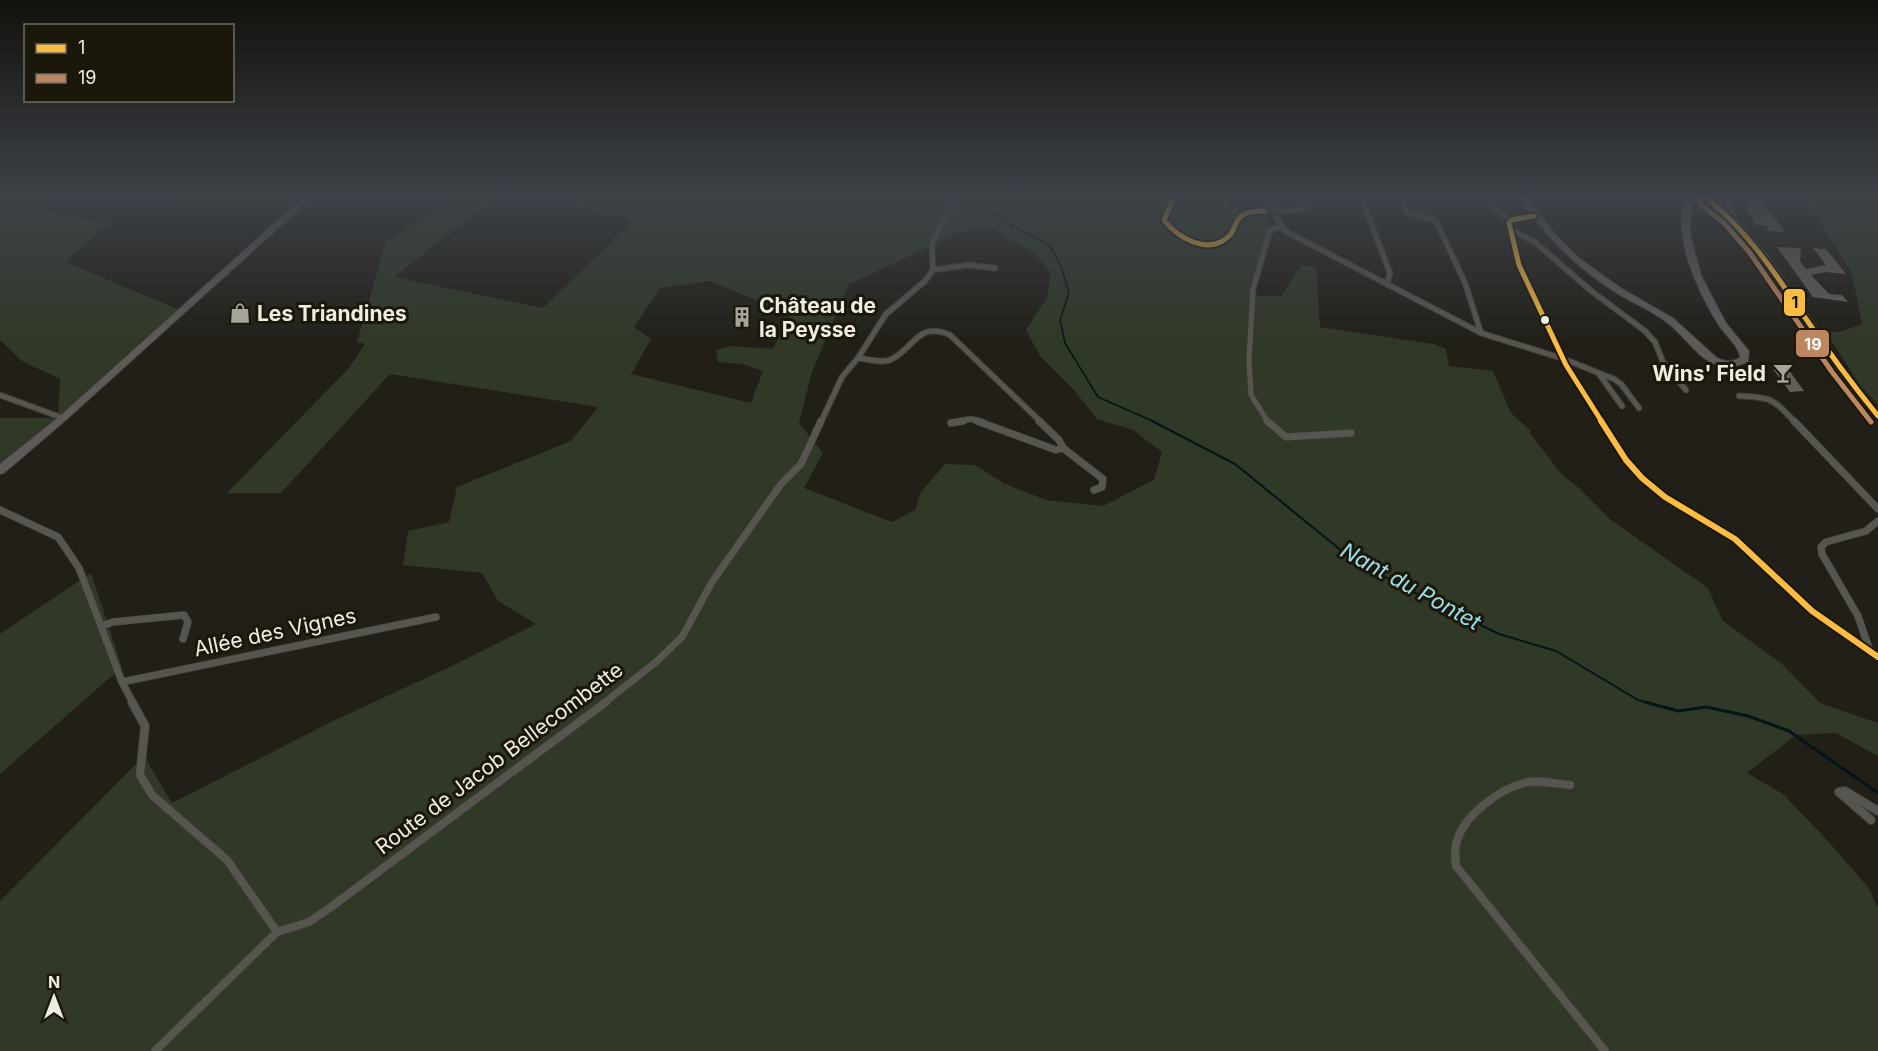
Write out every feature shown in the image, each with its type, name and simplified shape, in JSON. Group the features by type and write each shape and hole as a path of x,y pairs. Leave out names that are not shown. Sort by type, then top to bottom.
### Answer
{"street":[{"path":"0,470 63,418 257,243"},
{"path":"932,243 933,270 968,265 995,268"},
{"path":"1266,243 1253,289 1249,360 1251,395 1270,425 1286,437 1351,433"},
{"path":"1310,243 1481,333 1564,359 1621,384 1639,408"},
{"path":"1379,243 1390,273 1386,284"},
{"path":"1446,243 1478,316 1481,333"},
{"path":"1514,243 1519,265 1564,359 1626,460 1642,478 1665,497 1735,539 1812,611 1875,657"},
{"path":"1535,243 1590,290 1645,331 1655,342 1663,362 1686,390"},
{"path":"1558,243 1581,264 1679,327 1707,357 1724,364 1740,363 1745,360 1744,351 1722,324 1708,299 1687,243"},
{"path":"1754,243 1850,381 1878,416"},
{"name":"Route de Jacob Bellecombette","path":"155,1051 277,932 309,922 331,908 562,736 656,662 682,637 712,582 781,484 801,464 842,377 858,358 886,314 925,281 933,270"},
{"path":"858,358 883,361 892,359 921,333 941,331 950,335 992,373 1059,441 1063,448 1103,479 1102,487 1094,489"},
{"path":"1598,373 1622,406"},
{"path":"0,395 63,418"},
{"path":"1739,396 1762,397 1775,401 1878,509"},
{"path":"951,423 971,419 990,424 1049,448 1056,450 1063,448"},
{"path":"0,510 58,537 79,568 122,682 145,726 140,775 152,795 227,860 277,932"},
{"path":"1875,657 1858,616 1822,554 1821,547 1826,542 1866,531 1878,521"},
{"path":"102,626 113,622 184,615 188,622 183,639"},
{"name":"Allée des Vignes","path":"122,682 436,616"},
{"path":"1570,785 1525,783 1505,791 1485,806 1461,831 1454,850 1456,866 1605,1051"},
{"path":"1871,820 1839,792 1845,791 1878,811"}],"green space":[{"path":"0,243 86,243 65,262 182,311 58,417 60,379 22,361 0,340"},
{"path":"385,243 437,243 394,277 543,308 610,243 938,243 849,284 812,372 799,423 823,453 804,488 892,522 915,510 920,493 945,464 975,465 1003,483 1046,500 1103,506 1154,480 1162,452 1133,430 1097,419 1074,390 1040,356 1026,330 1048,296 1050,273 1034,252 1015,243 1263,243 1250,296 1281,296 1302,265 1316,267 1320,327 1434,344 1446,349 1449,366 1493,371 1511,413 1531,431 1529,432 1563,476 1578,487 1611,520 1708,588 1722,620 1783,665 1820,703 1878,723 1878,756 1836,733 1796,735 1747,773 1783,794 1868,887 1878,908 1878,1051 0,1051 0,901 144,756 172,803 337,719 536,624 498,601 482,573 403,565 408,531 449,522 457,487 571,441 598,407 390,374 281,493 227,493 349,368 365,344 357,342","holes":["710,281 770,306 792,311 773,349 730,346 716,350 718,362 742,364 763,371 751,403 631,374 651,339 634,327 660,288"]},
{"path":"1833,243 1878,243 1878,405 1858,382 1825,331 1839,332 1862,324 1852,274"},
{"path":"0,418 57,418 0,467"},
{"path":"91,573 122,667 0,774 0,634"}],"building":[{"path":"1777,247 1801,248 1800,261 1806,269 1826,265 1813,248 1826,249 1846,274 1825,272 1811,275 1829,294 1842,295 1848,302 1813,297"},
{"name":"Wins' Field","path":"1776,366 1786,366 1804,391 1790,392 1773,369 1778,369"}],"waterway":[{"name":"Nant du Pontet","path":"1045,243 1050,246 1061,266 1069,293 1060,320 1065,343 1098,397 1155,422"},
{"name":"Nant du Pontet","path":"1152,421 1235,464 1348,556 1405,588 1499,634 1556,651 1638,700 1650,703"},
{"name":"Nant du Pontet","path":"1645,702 1678,711 1706,707 1748,716 1789,731 1878,793"}],"transit line":[{"name":"1","path":"1199,243 1217,243"},
{"name":"1","path":"1514,243 1519,265 1566,365 1626,460 1642,478 1665,497 1735,539 1812,611 1878,657"},
{"name":"19","path":"1741,243 1832,372 1871,422"},
{"name":"1","path":"1752,243 1858,392 1878,416"}],"place":[{"name":"Les Triandines","path":"240,313"},
{"name":"Château de la Peysse","path":"742,317"},
{"name":"Wins' Field","path":"1783,373"}]}
